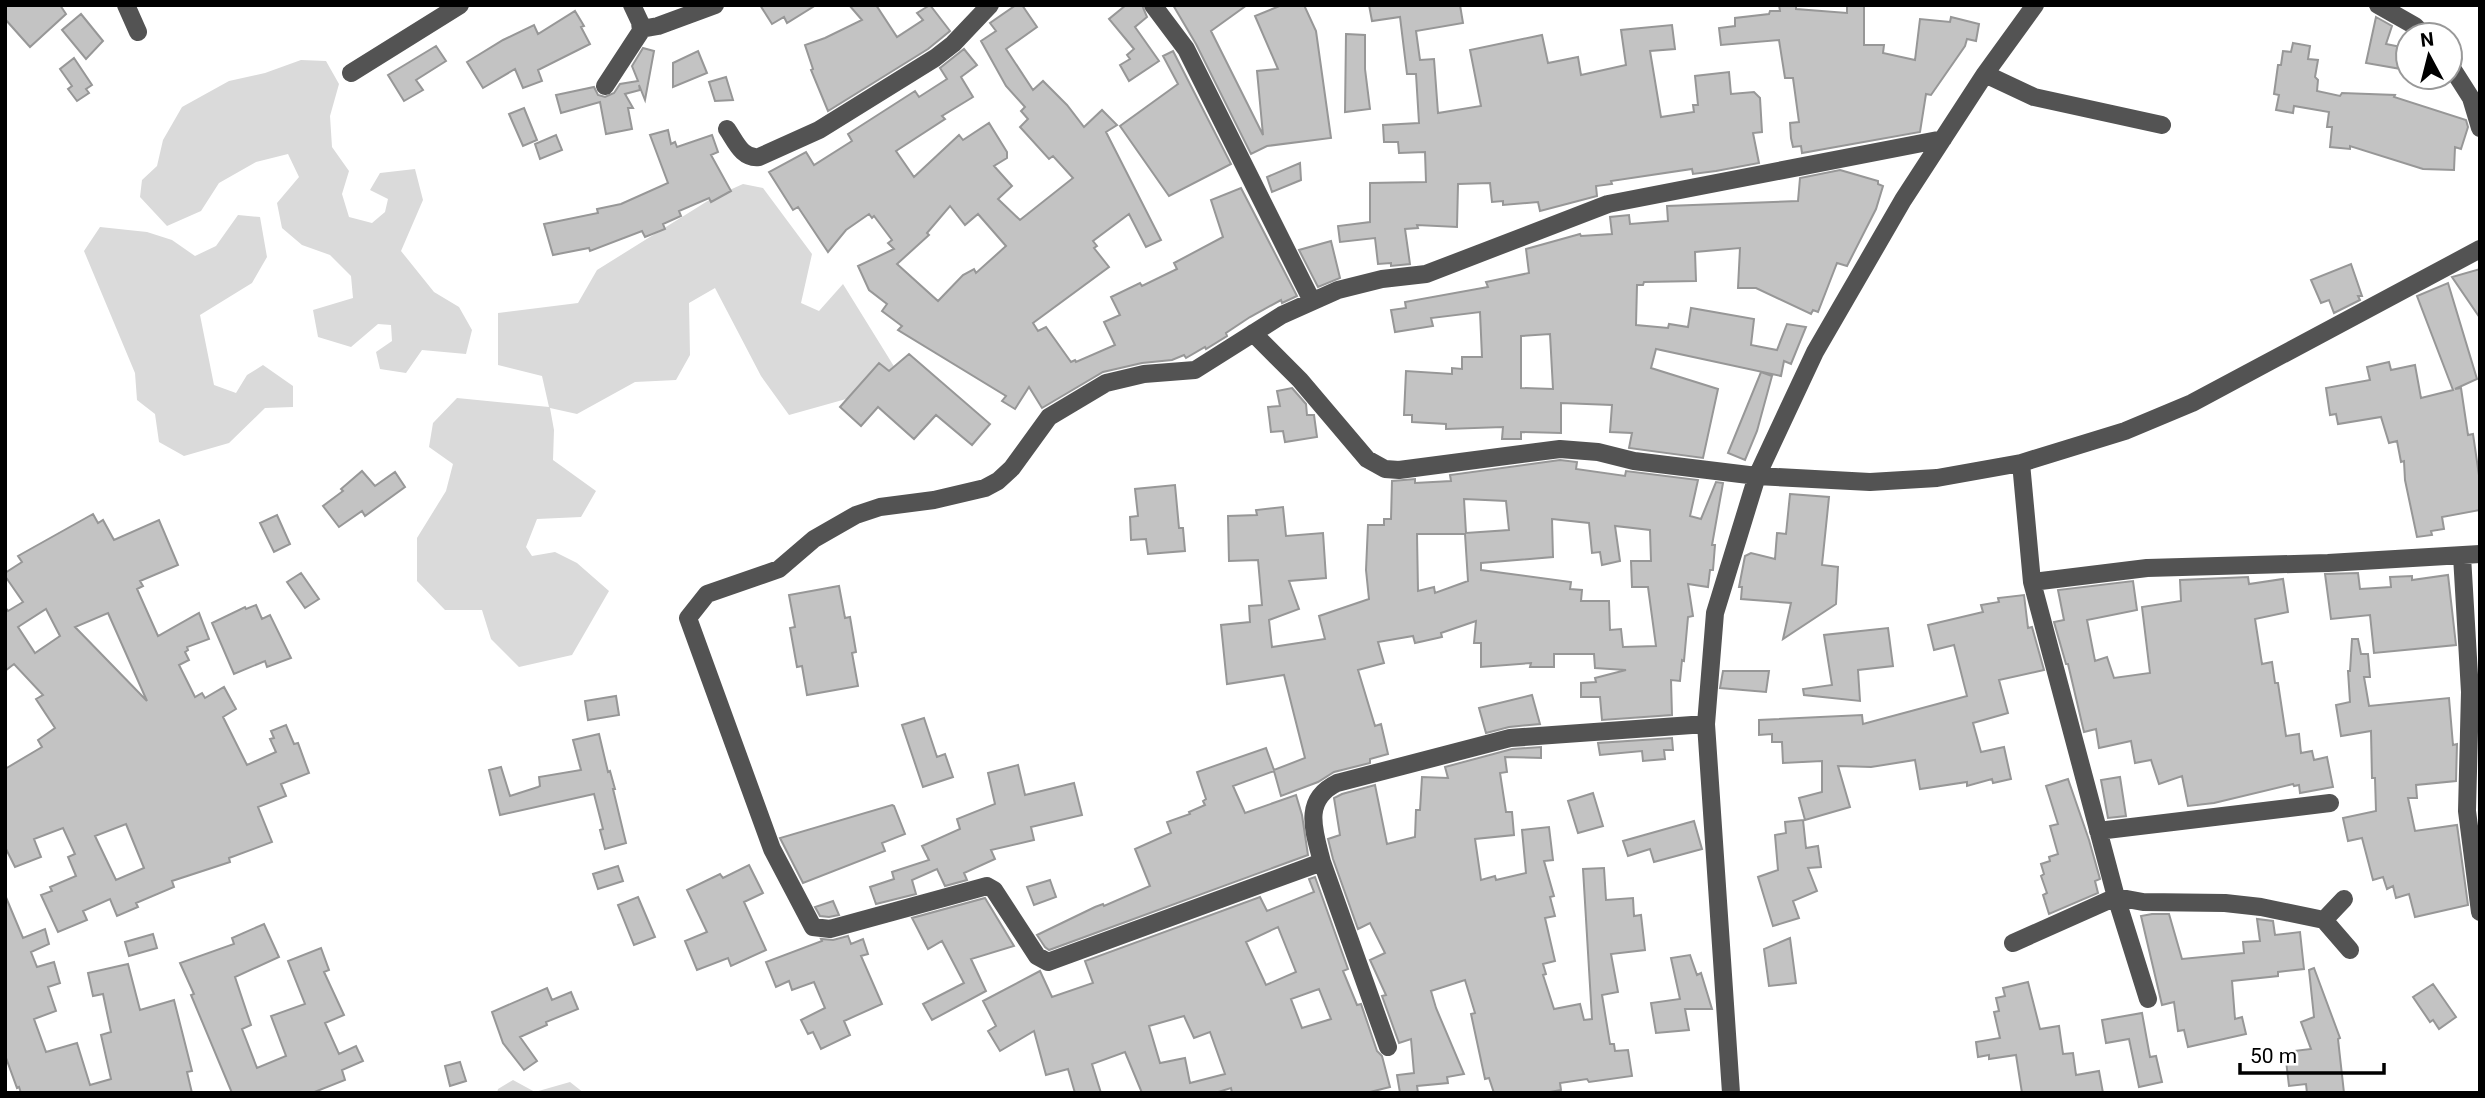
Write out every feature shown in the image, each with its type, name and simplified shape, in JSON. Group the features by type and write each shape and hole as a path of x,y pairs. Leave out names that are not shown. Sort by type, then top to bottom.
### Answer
{"street":[{"path":"126,5 138,32"},
{"path":"351,73 460,5"},
{"path":"632,5 641,29"},
{"path":"605,86 641,29 659,26 715,5"},
{"path":"727,129 744,154 751,158 820,130 935,58 953,44 990,5"},
{"path":"1153,5 1186,49 1312,301"},
{"path":"1731,1093 1706,724 1715,613 1757,476 1815,352 1903,200 1984,74 2035,5"},
{"path":"2378,5 2406,21"},
{"path":"1984,74 2034,97 2162,125"},
{"path":"2464,88 2480,128"},
{"path":"1322,862 1051,962 1037,956 994,890 987,886 830,929 813,927 772,849 688,618 707,594 779,569 814,539 856,515 880,508 934,500 992,484 1012,468 1049,417 1106,383 1144,374 1195,370 1282,315 1338,290 1372,281 1426,274 1608,204 1943,139"},
{"path":"1252,333 1300,380 1367,459 1385,469 1399,470 1560,449 1598,452 1634,461 1757,476 1870,482 1937,478 2021,463 2124,431 2192,403 2480,249"},
{"path":"2021,463 2032,582 2116,897 2148,999"},
{"path":"2032,582 2147,568 2328,563 2471,555 2467,811 2480,912"},
{"path":"1388,1047 1322,862 1313,827 1314,805 1327,788 1337,783 1510,738 1706,724"},
{"path":"2098,831 2330,803"},
{"path":"2013,943 2116,897 2143,902 2261,907 2324,920 2350,950"},
{"path":"2324,920 2344,899"}],"shaded area":[{"path":"301,60 326,61 339,84 330,116 332,147 349,171 342,194 349,217 372,223 385,212 388,199 370,190 380,173 415,169 423,200 401,251 434,292 459,307 472,330 466,354 422,350 406,373 380,369 376,352 392,341 391,325 378,324 351,347 318,337 313,310 353,298 351,276 330,255 302,245 282,228 277,203 299,177 288,154 256,162 219,183 201,211 167,226 140,197 142,180 157,166 163,140 182,107 229,81 265,73"},
{"path":"743,184 763,188 812,254 801,303 819,311 843,284 895,368 889,387 789,415 761,376 715,288 689,303 690,355 676,380 635,382 577,414 550,408 554,430 553,460 596,491 581,517 537,519 526,547 532,556 555,552 577,563 609,591 572,655 519,667 491,639 482,610 445,610 417,581 417,538 446,491 453,464 429,447 433,423 457,398 549,407 542,376 498,365 498,313 578,303 597,270 714,197"},
{"path":"238,215 260,217 267,257 252,283 200,315 214,385 236,393 247,375 263,365 293,386 293,407 265,408 229,443 184,456 159,442 155,414 137,400 135,373 84,251 100,227 147,232 172,240 195,256 216,246"},
{"path":"513,1080 535,1092 570,1082 584,1093 497,1093 498,1089"}],"building":[{"path":"5,5 60,5 66,14 30,47 5,19"},
{"path":"760,5 816,5 787,23 784,17 772,24"},
{"path":"849,5 876,5 897,37 923,20 917,13 930,5 950,31 928,49 828,111 811,70 813,69 805,45 862,20"},
{"path":"1016,5 1022,5 1037,27 1006,49 1033,90 1043,81 1084,127 1102,110 1117,125 1106,132 1161,240 1146,247 1129,214 1093,241 1097,246 1094,248 1109,267 1033,323 1038,331 1046,327 1071,362 1115,345 1104,322 1120,315 1111,297 1177,269 1174,263 1223,237 1211,200 1241,188 1297,296 1282,303 1281,300 1250,317 1226,333 1227,336 1186,358 1184,355 1172,360 1142,363 1103,372 1042,408 1029,387 1015,409 1002,401 1006,396 898,330 902,326 882,311 887,304 869,290 858,266 894,249 888,243 892,240 874,216 872,218 869,214 846,230 828,252 798,207 793,210 769,172 806,152 814,165 852,141 848,134 915,91 919,97 947,79 940,68 964,49 977,65 961,77 973,97 942,116 945,119 896,151 914,177 959,135 963,140 989,123 1007,152 1007,158 994,166 1012,186 998,199 1020,220 1073,178 1053,156 1049,159 1020,127 1028,119 1021,111 1025,107 1006,86 981,41 996,31 990,23","holes":["950,206 965,225 978,214 1006,246 976,273 974,269 963,275 938,301 897,264 929,235 927,233"]},
{"path":"1126,5 1142,5 1147,17 1135,27 1159,61 1129,81 1120,65 1130,59 1127,55 1134,49 1109,19"},
{"path":"1173,5 1247,5 1211,31 1263,135 1257,71 1278,69 1255,16 1282,5 1304,5 1316,31 1331,138 1267,146 1251,154 1196,44"},
{"path":"1369,5 1460,5 1463,23 1416,31 1420,60 1434,59 1438,113 1481,106 1470,50 1542,35 1548,63 1578,57 1581,75 1626,65 1621,30 1672,25 1675,49 1650,51 1661,117 1694,112 1693,105 1698,105 1695,76 1729,72 1731,94 1754,92 1760,98 1762,132 1753,133 1759,163 1693,174 1692,169 1611,181 1612,184 1596,186 1597,196 1540,211 1538,202 1503,205 1503,201 1492,202 1490,183 1458,184 1457,227 1417,225 1418,228 1405,229 1410,264 1378,264 1375,238 1340,242 1338,226 1370,222 1370,183 1426,182 1425,152 1399,153 1398,142 1384,142 1383,125 1419,123 1416,74 1407,74 1400,17 1372,21"},
{"path":"1779,5 1847,13 1847,5 1864,5 1864,45 1884,45 1883,53 1915,60 1920,19 1950,22 1951,17 1979,24 1976,41 1967,39 1965,46 1931,95 1926,94 1920,132 1802,153 1801,146 1793,147 1791,138 1790,123 1799,122 1793,78 1785,78 1779,40 1721,45 1719,28 1735,26 1735,18 1780,11"},
{"path":"575,11 590,44 538,70 542,81 523,88 515,69 483,88 467,62 534,25 538,34"},
{"path":"81,14 103,41 86,59 62,30"},
{"path":"2376,17 2392,26 2386,44 2394,46 2394,68 2366,63"},
{"path":"1346,34 1365,35 1365,69 1370,109 1345,112"},
{"path":"2293,43 2310,46 2308,59 2318,60 2315,77 2318,80 2317,91 2340,96 2342,93 2395,95 2394,97 2466,120 2468,127 2461,149 2455,147 2454,170 2423,169 2350,146 2350,149 2330,147 2332,127 2327,127 2329,112 2294,106 2293,113 2276,110 2279,95 2274,94 2278,65 2281,65 2283,51 2291,52"},
{"path":"436,46 446,61 416,80 423,90 404,101 388,75"},
{"path":"643,48 654,51 645,100 639,85 640,90 625,94 633,108 628,108 632,129 606,134 600,102 561,113 556,95 594,87 598,95 605,97 614,93 620,84 638,81 632,66"},
{"path":"698,51 707,73 673,87 673,63"},
{"path":"1173,51 1231,164 1169,196 1120,126 1178,84 1163,56"},
{"path":"74,58 92,85 86,89 89,93 77,101 68,89 72,86 60,69"},
{"path":"726,77 733,100 715,101 709,82"},
{"path":"524,108 537,140 523,146 509,114"},
{"path":"668,130 671,144 675,142 677,147 712,135 718,152 711,155 731,191 711,202 709,198 679,211 681,216 663,224 665,229 645,237 642,231 590,251 589,248 553,255 544,224 598,213 597,209 621,204 668,183 650,135"},
{"path":"556,135 562,150 540,159 535,144"},
{"path":"1300,163 1301,180 1272,192 1267,177"},
{"path":"1840,170 1878,181 1878,184 1883,186 1876,209 1847,266 1837,263 1818,312 1813,310 1811,314 1756,288 1738,288 1740,248 1695,252 1696,281 1644,282 1643,285 1637,285 1636,325 1668,328 1669,324 1688,327 1691,308 1754,319 1751,345 1777,350 1787,324 1806,327 1791,364 1784,361 1781,376 1656,349 1651,368 1718,389 1703,458 1629,448 1632,433 1610,432 1612,405 1561,403 1561,433 1521,432 1521,439 1502,439 1503,427 1446,429 1446,424 1412,422 1412,415 1404,415 1406,371 1452,374 1452,368 1462,369 1462,357 1482,357 1480,312 1431,318 1433,326 1395,332 1391,310 1406,308 1405,302 1488,287 1486,282 1529,273 1526,249 1580,234 1612,234 1610,217 1629,215 1630,224 1668,221 1667,206 1798,201 1800,178","holes":["1550,334 1553,389 1521,388 1521,336"]},
{"path":"1331,241 1340,278 1318,287 1299,250"},
{"path":"2351,264 2362,296 2358,296 2360,300 2334,313 2329,300 2321,303 2311,280"},
{"path":"2480,269 2480,318 2452,277"},
{"path":"2448,283 2477,379 2455,389 2461,388 2468,435 2473,434 2480,482 2480,510 2442,517 2444,529 2431,531 2432,535 2417,537 2405,480 2404,461 2401,462 2397,441 2389,443 2381,417 2338,424 2336,414 2330,415 2326,388 2370,380 2367,367 2389,362 2391,370 2415,365 2421,398 2453,390 2417,296"},
{"path":"909,354 990,424 972,445 936,415 914,439 878,407 861,426 840,407 879,363 889,371"},
{"path":"1761,372 1772,376 1757,431 1745,460 1728,453"},
{"path":"1292,388 1306,404 1307,415 1314,415 1317,437 1285,442 1283,431 1271,432 1268,407 1280,406 1277,391"},
{"path":"1560,460 1577,462 1576,469 1625,476 1626,471 1698,480 1690,516 1701,519 1716,482 1723,483 1712,545 1715,545 1713,570 1710,570 1708,587 1688,584 1693,616 1688,617 1680,681 1671,680 1672,715 1602,720 1600,697 1581,697 1581,683 1596,682 1595,678 1626,670 1595,668 1594,654 1554,654 1554,667 1530,667 1531,663 1481,667 1481,643 1474,643 1476,621 1441,633 1442,637 1415,643 1413,636 1378,642 1384,663 1358,670 1375,726 1381,724 1388,754 1370,759 1370,763 1334,772 1318,782 1281,796 1274,771 1233,786 1245,813 1296,795 1308,855 1049,950 1045,947 1037,935 1095,907 1104,906 1150,886 1135,849 1171,833 1167,822 1205,805 1203,801 1206,799 1197,772 1266,748 1274,770 1305,758 1284,675 1227,684 1221,625 1250,622 1249,606 1262,605 1258,560 1229,561 1228,516 1257,515 1256,510 1283,507 1286,536 1323,533 1326,578 1289,581 1299,609 1269,620 1272,647 1325,639 1319,616 1369,599 1366,570 1368,525 1384,525 1384,519 1391,519 1392,481 1451,481 1450,475","holes":["1464,499 1506,501 1509,530 1466,533","1552,519 1589,523 1592,553 1600,552 1602,565 1620,561 1615,526 1650,530 1651,561 1631,561 1632,587 1648,587 1656,646 1623,647 1621,629 1610,630 1609,601 1581,601 1582,590 1570,589 1571,582 1481,570 1481,563 1553,557","1417,534 1465,534 1468,581 1435,593 1434,587 1418,591"]},
{"path":"362,471 375,486 395,472 405,487 365,516 362,511 339,527 323,506 343,491 341,489"},
{"path":"1175,485 1179,528 1183,528 1185,551 1148,554 1146,539 1131,540 1130,517 1138,516 1135,489"},
{"path":"1790,494 1829,497 1822,565 1838,567 1836,604 1783,639 1791,603 1741,599 1742,587 1739,587 1745,556 1751,553 1775,559 1777,533 1786,534"},
{"path":"93,514 98,523 103,520 114,540 159,520 178,565 140,581 143,586 137,589 158,636 199,613 209,639 187,647 185,652 189,660 179,665 195,697 202,693 205,698 224,687 236,709 223,717 247,765 276,752 270,739 274,738 271,731 286,725 294,744 298,743 309,773 281,784 286,796 258,807 272,842 229,858 230,862 172,881 174,887 136,903 138,907 117,916 110,899 83,911 87,920 58,932 41,895 52,891 50,887 76,876 68,857 75,854 63,828 34,839 41,857 15,867 5,847 5,769 42,747 38,740 55,728 36,699 43,695 14,664 5,671 5,607 8,611 23,602 5,573 22,562 18,556","holes":["46,609 60,636 35,653 18,627","108,613 147,701 75,627","126,824 144,868 116,880 95,836"]},
{"path":"277,515 290,544 274,552 260,523"},
{"path":"301,573 319,599 305,608 287,582"},
{"path":"2358,573 2360,589 2391,587 2390,577 2412,576 2412,580 2448,575 2456,645 2374,653 2370,615 2331,619 2325,574"},
{"path":"2248,577 2249,584 2283,579 2288,612 2255,619 2262,664 2272,662 2286,736 2299,734 2301,753 2312,751 2314,760 2327,757 2333,787 2300,793 2299,785 2293,784 2214,803 2188,806 2182,776 2159,784 2151,760 2135,763 2131,741 2099,748 2096,729 2084,732 2068,664 2054,622 2064,620 2058,590 2133,581 2137,610 2087,620 2095,661 2107,657 2114,678 2150,673 2142,607 2181,601 2180,580"},
{"path":"839,586 845,618 850,617 856,652 852,653 858,686 807,695 802,666 797,667 790,628 795,627 789,595"},
{"path":"2024,595 2028,628 2032,627 2044,670 1999,680 2008,713 1973,723 1981,752 2004,747 2011,779 1993,783 1992,779 1967,786 1967,782 1920,789 1915,760 1871,767 1838,766 1850,807 1805,820 1799,798 1822,792 1822,761 1783,763 1782,742 1772,742 1772,734 1759,735 1759,720 1862,715 1863,724 1967,696 1954,645 1934,650 1928,625 1983,612 1981,605 1999,602 1998,598"},
{"path":"256,605 262,619 270,615 291,658 267,667 265,661 234,674 212,623 245,607 246,609"},
{"path":"1888,628 1893,666 1858,670 1860,701 1804,695 1803,689 1832,685 1824,635"},
{"path":"2352,639 2358,639 2361,654 2368,654 2370,677 2364,677 2369,706 2449,698 2453,745 2457,744 2456,781 2416,785 2417,798 2408,798 2415,831 2457,825 2468,905 2415,917 2409,894 2396,898 2393,886 2387,889 2383,877 2373,880 2362,838 2348,841 2343,818 2376,811 2371,731 2341,736 2336,705 2350,702 2348,671"},
{"path":"1723,671 1769,671 1766,692 1720,688"},
{"path":"1532,695 1540,724 1509,727 1486,733 1479,708"},
{"path":"616,696 619,715 588,720 585,701"},
{"path":"924,718 937,757 945,754 953,777 923,787 902,725"},
{"path":"599,734 615,789 626,843 605,849 594,794 500,815 489,770 501,767 510,796 538,787 539,777 581,770 573,740"},
{"path":"1672,738 1673,750 1664,750 1665,759 1643,761 1642,751 1600,755 1598,743"},
{"path":"1541,747 1541,758 1505,757 1507,772 1500,773 1506,812 1512,812 1514,835 1475,839 1481,880 1495,876 1496,880 1526,873 1522,830 1549,827 1553,860 1544,861 1554,896 1550,897 1555,916 1545,918 1555,961 1543,964 1546,974 1543,975 1554,1009 1580,1004 1584,1020 1592,1019 1583,869 1604,868 1606,900 1633,898 1634,916 1641,915 1645,950 1611,954 1618,992 1602,995 1610,1044 1614,1044 1615,1051 1628,1050 1632,1076 1560,1083 1561,1090 1544,1093 1494,1093 1489,1078 1485,1079 1471,1014 1475,1013 1465,980 1431,991 1464,1074 1447,1077 1448,1083 1417,1086 1418,1093 1400,1093 1397,1075 1414,1073 1411,1039 1399,1043 1382,996 1386,995 1370,960 1385,953 1370,923 1358,929 1333,859 1328,839 1340,835 1334,798 1375,785 1387,844 1415,837 1416,810 1420,810 1422,777 1448,778 1445,767 1512,749"},
{"path":"1018,765 1025,795 1074,783 1082,815 1031,827 1034,840 991,850 995,859 964,873 967,880 945,886 937,869 912,880 916,894 876,904 870,887 894,879 892,872 929,860 922,846 960,829 957,819 995,804 988,773"},
{"path":"2120,777 2126,816 2108,818 2101,780"},
{"path":"2068,779 2100,879 2095,881 2098,893 2049,914 2043,895 2047,893 2041,876 2044,874 2041,864 2058,854 2050,826 2058,824 2046,786"},
{"path":"1593,793 1603,826 1578,833 1568,801"},
{"path":"892,805 905,834 882,843 885,851 803,883 780,838"},
{"path":"1803,820 1806,848 1818,846 1821,867 1808,868 1817,891 1793,901 1799,918 1773,926 1758,877 1778,870 1775,835 1786,833 1785,822"},
{"path":"1694,821 1702,849 1654,862 1650,849 1628,856 1623,841"},
{"path":"749,865 763,893 744,902 766,950 731,966 728,958 697,970 685,941 707,932 687,890 720,874 723,878"},
{"path":"618,866 623,881 598,889 593,874"},
{"path":"1315,877 1348,969 1343,971 1357,1005 1361,1004 1377,1051 1382,1056 1390,1087 1366,1093 1232,1093 1231,1088 1215,1093 1142,1093 1125,1052 1092,1064 1101,1093 1075,1093 1068,1069 1046,1075 1034,1031 1000,1051 988,1031 996,1026 983,1001 1040,971 1052,997 1093,983 1085,961 1260,897 1267,911 1314,892 1309,879","holes":["1278,927 1296,972 1266,985 1246,942","1319,989 1331,1019 1302,1028 1291,999","1184,1016 1194,1038 1210,1032 1225,1074 1190,1083 1185,1058 1160,1063 1149,1026"]},
{"path":"1050,880 1056,897 1034,905 1027,887"},
{"path":"5,895 23,938 45,929 49,944 31,952 37,967 54,962 60,983 48,987 56,1011 34,1019 46,1052 77,1043 90,1085 111,1079 101,1035 111,1032 103,994 93,996 88,973 128,964 140,1010 174,1000 192,1071 187,1072 192,1093 21,1093 5,1055"},
{"path":"638,897 655,937 634,945 618,905"},
{"path":"985,898 1014,946 971,959 986,991 932,1020 923,1004 964,983 942,941 928,949 912,918"},
{"path":"833,901 839,915 820,916 815,907"},
{"path":"2169,914 2182,959 2244,953 2243,942 2260,941 2257,919 2273,921 2275,935 2300,932 2304,969 2278,972 2278,976 2232,981 2235,1019 2242,1017 2246,1034 2188,1047 2184,1030 2178,1031 2174,1002 2162,1005 2141,916"},
{"path":"264,924 279,957 235,977 251,1025 242,1029 257,1068 286,1056 271,1016 305,1004 288,961 321,948 329,970 324,972 344,1015 325,1023 339,1054 356,1046 363,1061 342,1070 345,1080 312,1093 232,1093 180,963 234,944 232,938"},
{"path":"153,934 157,948 129,956 125,942"},
{"path":"848,936 851,944 863,939 868,954 861,956 882,1004 844,1021 850,1035 821,1049 813,1032 808,1034 801,1020 825,1008 814,982 792,990 789,981 776,987 766,962 822,941 821,939 833,940"},
{"path":"1790,938 1796,983 1769,986 1764,949"},
{"path":"1690,955 1697,975 1701,973 1712,1009 1685,1009 1689,1030 1656,1033 1651,1003 1680,999 1671,958"},
{"path":"2314,968 2340,1038 2344,1093 2307,1093 2306,1084 2289,1086 2285,1052 2311,1049 2301,1022 2314,1017 2309,970"},
{"path":"2028,982 2040,1029 2059,1026 2063,1054 2073,1053 2076,1075 2099,1071 2103,1093 2022,1093 2016,1055 1989,1059 1989,1055 1978,1057 1976,1042 2000,1038 1994,1012 1999,1011 1996,998 2005,996 2003,988"},
{"path":"2433,984 2456,1017 2439,1029 2433,1020 2430,1022 2413,997"},
{"path":"547,988 552,1000 571,992 578,1009 546,1022 547,1025 520,1037 537,1061 524,1070 503,1043 492,1012"},
{"path":"2142,1013 2150,1057 2156,1056 2162,1082 2139,1087 2129,1039 2106,1043 2102,1020"},
{"path":"460,1062 466,1081 450,1086 445,1066"}]}
